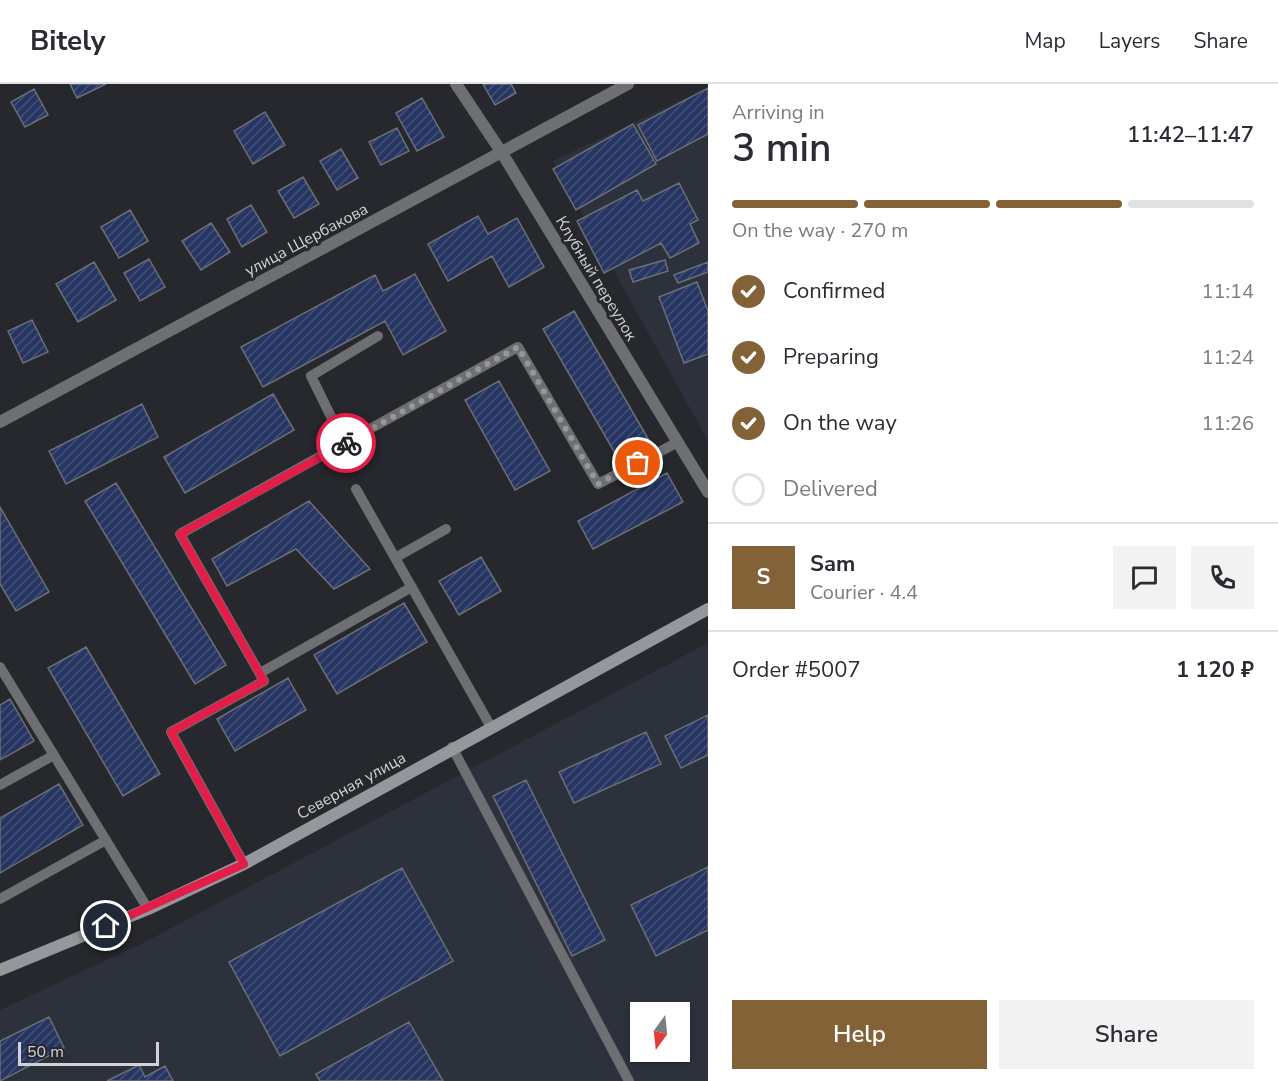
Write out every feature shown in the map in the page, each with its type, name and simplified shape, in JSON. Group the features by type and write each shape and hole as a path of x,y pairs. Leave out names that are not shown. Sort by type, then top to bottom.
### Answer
{"street":[{"name":"Клубный переулок","path":"456,84 502,153 708,492"},
{"name":"улица Щербакова","path":"0,422 628,84"},
{"name":"Северная улица","path":"0,970 148,909 244,864 452,747 708,609"}],"lane":[{"path":"344,443 311,376 378,336"},
{"path":"244,864 171,732 264,681 180,534 518,347 598,484 678,442"},
{"path":"356,489 491,727"},
{"path":"395,558 446,529"},
{"path":"260,673 412,587"},
{"path":"0,667 148,909"},
{"path":"452,747 629,1081"},
{"path":"0,785 54,755"},
{"path":"0,899 106,840"}],"shaded area":[{"path":"708,87 708,441 553,161"},
{"path":"708,643 708,1081 0,1081 0,1010 145,942"}],"building":[{"path":"70,84 106,84 77,98"},
{"path":"483,84 511,84 516,93 495,105"},
{"path":"708,88 708,134 657,161 638,125"},
{"path":"34,89 48,115 25,127 11,102"},
{"path":"422,98 444,137 417,151 396,113"},
{"path":"265,112 285,145 253,164 234,131"},
{"path":"633,124 656,164 576,210 553,169"},
{"path":"397,128 409,151 381,165 369,142"},
{"path":"341,149 358,178 337,190 320,161"},
{"path":"303,177 319,204 294,218 278,191"},
{"path":"679,183 698,220 690,224 699,243 670,258 661,243 604,273 577,221 637,190 643,201"},
{"path":"251,205 267,232 242,247 227,219"},
{"path":"130,210 148,241 119,258 101,227"},
{"path":"478,216 488,234 517,218 544,267 509,287 492,256 448,281 428,244"},
{"path":"211,223 230,252 201,270 182,241"},
{"path":"149,259 165,287 140,301 124,273"},
{"path":"665,260 668,271 633,282 629,270"},
{"path":"94,262 116,300 78,322 56,284"},
{"path":"708,262 708,272 678,283 674,275"},
{"path":"415,274 446,331 403,355 385,321 263,387 241,347 375,275 383,291"},
{"path":"697,282 708,311 708,354 684,363 659,297"},
{"path":"574,311 650,442 619,460 543,329"},
{"path":"32,320 48,352 23,363 8,331"},
{"path":"499,381 550,471 515,490 465,400"},
{"path":"273,394 294,430 185,493 164,457"},
{"path":"142,404 158,437 66,484 49,451"},
{"path":"667,473 683,502 593,549 578,521"},
{"path":"116,483 226,665 195,684 85,501"},
{"path":"309,501 370,569 334,589 296,549 227,586 212,559"},
{"path":"0,507 49,592 16,611 0,584"},
{"path":"481,557 501,591 459,615 439,581"},
{"path":"404,603 427,642 337,694 314,655"},
{"path":"86,647 160,774 123,796 48,668"},
{"path":"288,678 306,710 235,751 217,719"},
{"path":"10,699 34,741 0,760 0,705"},
{"path":"708,715 708,755 681,768 665,736"},
{"path":"646,732 661,764 574,803 559,772"},
{"path":"526,780 605,940 572,956 493,796"},
{"path":"59,784 83,825 0,873 0,818"},
{"path":"708,867 708,930 656,956 631,905"},
{"path":"402,868 453,961 280,1056 229,962"},
{"path":"49,1017 64,1048 0,1081 0,1041"},
{"path":"409,1022 443,1081 320,1081 316,1074"},
{"path":"139,1065 145,1077 165,1066 173,1081 107,1081"}],"way so far":[{"path":"346,443 518,347 598,484 638,463"}],"route":[{"path":"106,926 244,864 171,732 264,681 180,534 346,443"}]}
